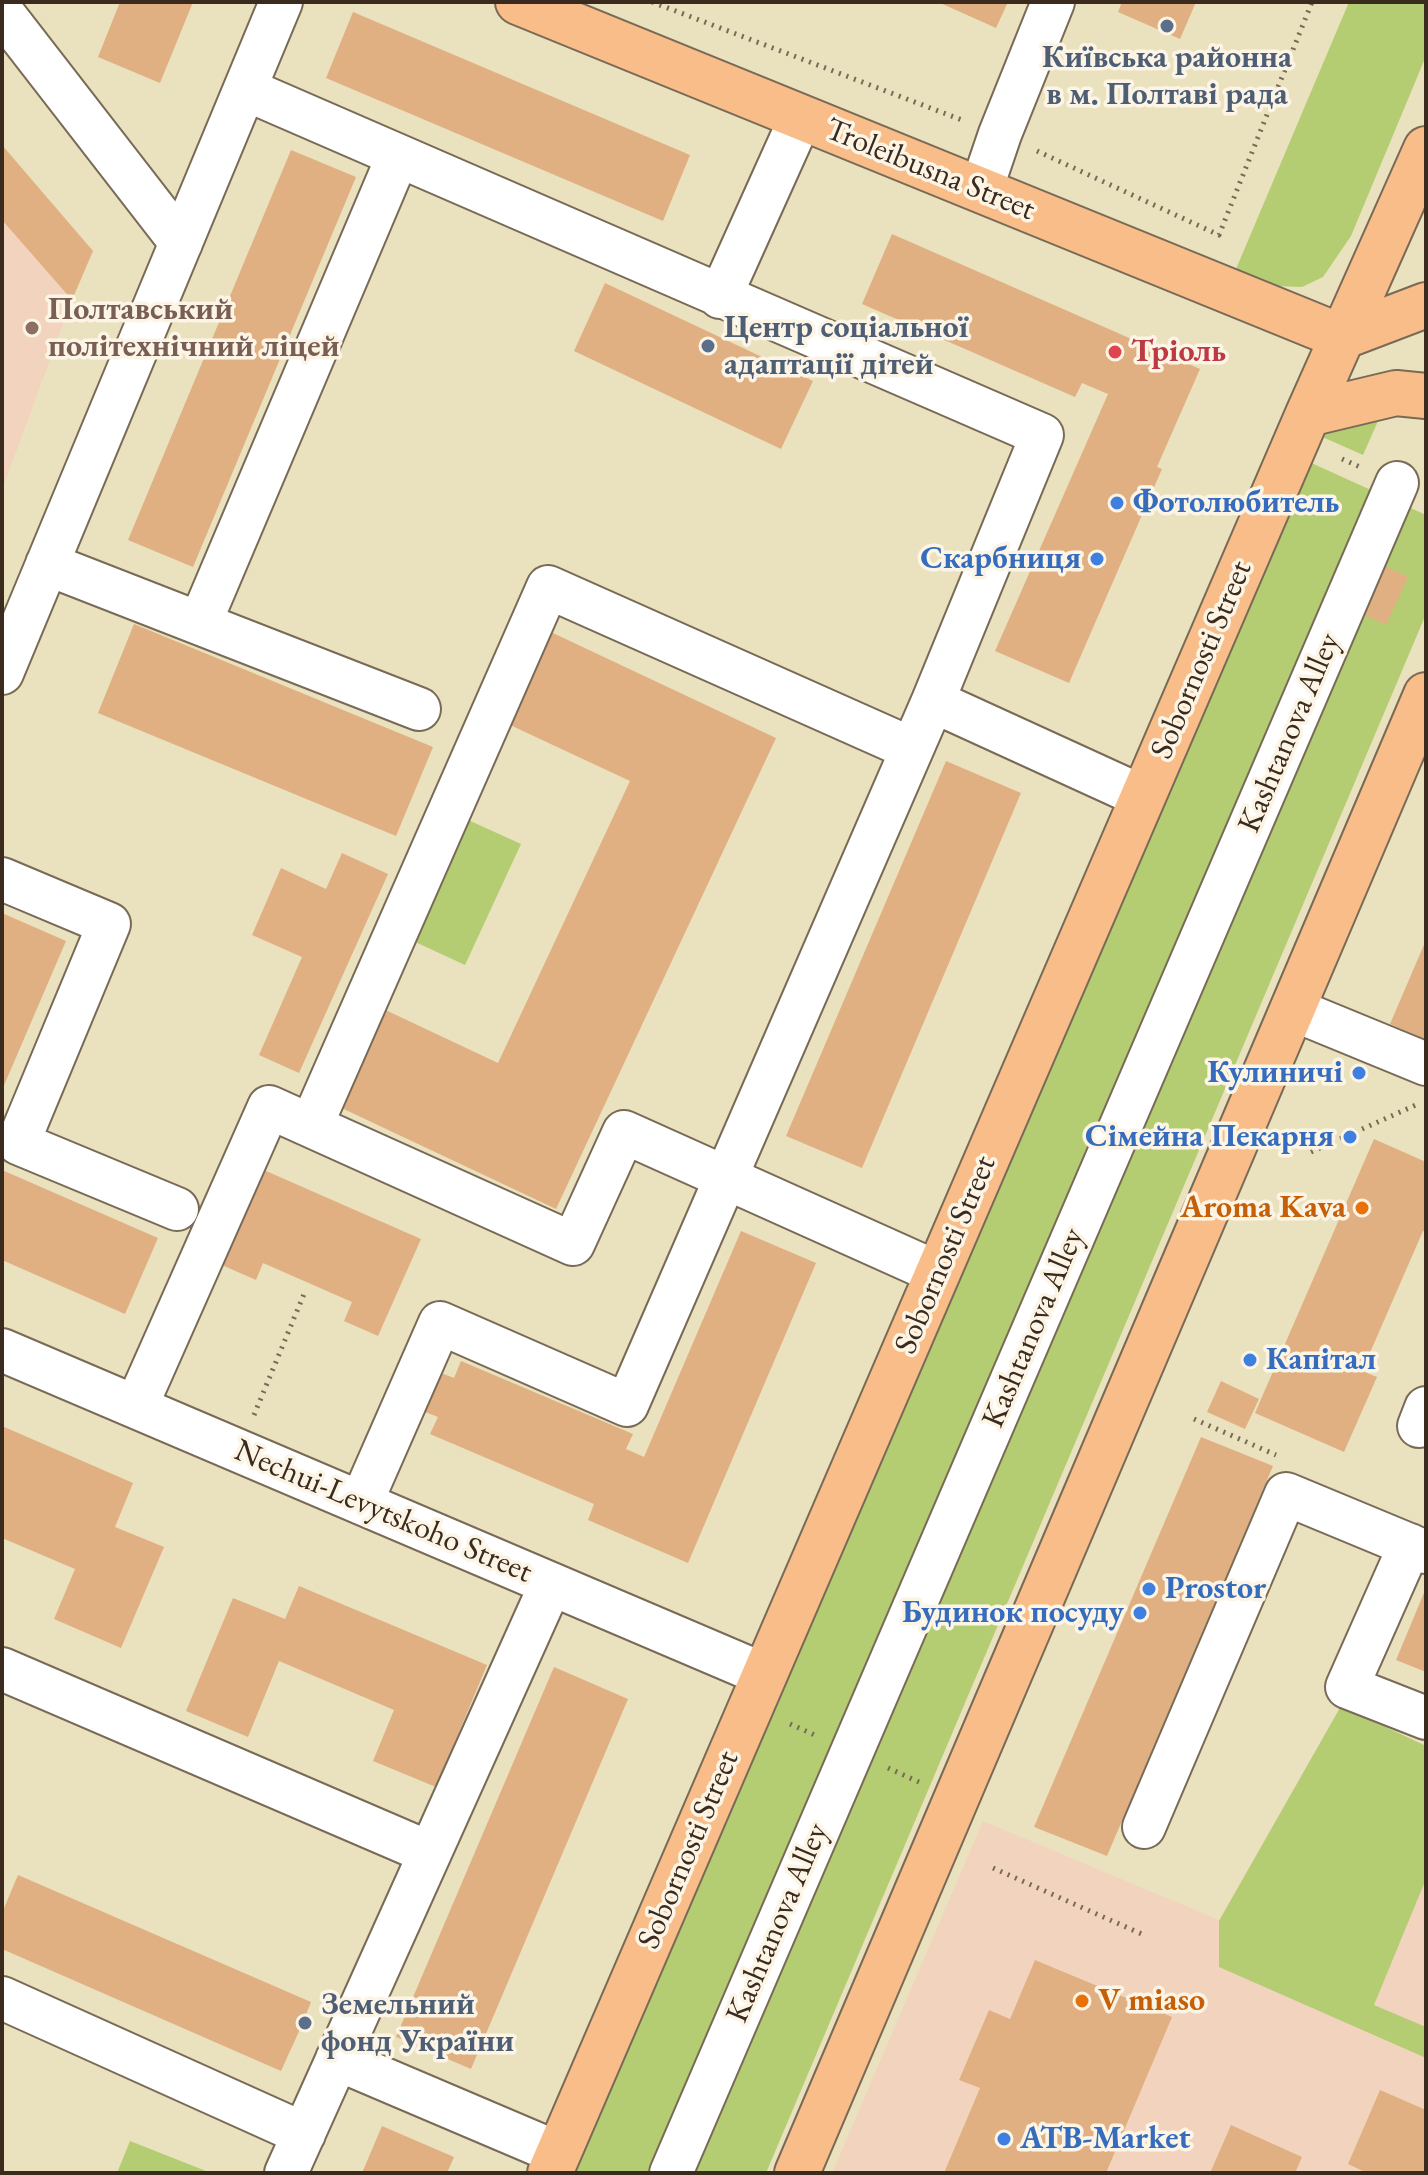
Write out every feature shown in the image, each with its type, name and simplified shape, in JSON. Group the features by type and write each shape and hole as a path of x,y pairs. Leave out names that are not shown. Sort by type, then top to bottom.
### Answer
{"main road":[{"name":"Troleibusna Street","path":"518,2 1342,337"},
{"name":"Sobornosti Street","path":"554,2163 1308,414 1426,149"},
{"path":"1342,337 1426,305"},
{"path":"1308,414 1396,393 1426,396"},
{"path":"797,2173 1426,695"}],"street":[{"path":"2,673 281,2"},
{"path":"981,190 1053,2"},
{"path":"2,12 181,243"},
{"path":"245,89 1042,435 933,701 627,1405 440,1323 361,1503"},
{"path":"720,297 801,117"},
{"path":"200,623 398,156"},
{"name":"Kashtanova Alley","path":"671,2173 1397,483"},
{"path":"47,564 419,709"},
{"path":"311,1126 548,587 912,749"},
{"path":"933,701 1143,797"},
{"path":"2,879 109,924 18,1143 177,1209"},
{"path":"1292,1009 1426,1064"},
{"path":"136,1407 269,1107 573,1244 624,1132 938,1273"},
{"name":"Nechui-Levytskoho Street","path":"2,1350 765,1675"},
{"path":"1144,1827 1286,1494 1418,1548 1347,1687 1426,1718"},
{"path":"286,2173 551,1584"},
{"path":"2,1669 430,1853"},
{"path":"2,1998 304,2134"},
{"path":"337,2059 554,2163"}],"path":[{"path":"652,2 1000,134 1219,235 1312,2"},
{"path":"1311,1152 1426,1100"},
{"path":"254,1415 304,1294"},
{"path":"1194,1419 1284,1458 1286,1494"},
{"path":"993,1868 1144,1935"}],"shaded area":[{"name":"Полтавський політехнічний ліцей","path":"2,220 72,300 2,490"},
{"path":"1341,1706 1426,1746 1426,2173 832,2173 983,1821 1219,1920"}],"green space":[{"path":"1349,2 1426,2 1426,56 1351,236 1323,277 1302,287 1276,286 1236,269"},
{"path":"1382,412 1363,455 1318,435 1347,416"},
{"path":"1307,461 1426,515 1426,614 766,2173 574,2173"},
{"path":"466,819 521,844 465,965 411,940"},
{"path":"1341,1706 1426,1746 1426,1879 1374,2005 1426,2027 1426,2058 1219,1967 1219,1921"},
{"path":"130,2141 206,2171 117,2173"}],"building":[{"path":"120,2 193,2 160,83 98,57"},
{"path":"938,2 1008,2 996,28"},
{"name":"Київська районна в м. Полтаві рада","path":"1122,2 1196,2 1180,39 1118,12"},
{"path":"353,12 690,155 663,221 326,78"},
{"path":"2,145 93,251 72,300 2,220"},
{"path":"291,150 356,177 193,567 128,540"},
{"path":"892,234 1200,369 1157,467 1162,469 1069,683 995,651 1108,394 1082,383 1075,397 862,304"},
{"path":"605,283 813,381 781,449 574,351"},
{"path":"1383,565 1408,577 1386,625 1360,613"},
{"path":"134,624 433,747 396,836 98,713"},
{"path":"538,626 776,738 556,1209 331,1103 377,1006 498,1063 630,781 495,718"},
{"path":"946,761 1021,793 862,1168 786,1136"},
{"path":"342,853 388,874 299,1073 259,1055 302,957 252,935 281,868 326,889"},
{"path":"2,913 66,941 2,1090"},
{"path":"1426,940 1426,1040 1390,1024"},
{"path":"1374,1139 1426,1162 1426,1232 1423,1231 1362,1371 1377,1377 1344,1452 1255,1413"},
{"path":"257,1167 421,1239 378,1336 344,1321 352,1302 263,1263 256,1280 215,1262"},
{"path":"2,1170 158,1238 125,1314 2,1260"},
{"path":"741,1231 816,1263 688,1563 588,1520 594,1504 430,1434 438,1417 420,1410 436,1371 454,1378 461,1361 633,1434 626,1449 644,1457"},
{"path":"1221,1381 1259,1399 1245,1429 1207,1412"},
{"path":"2,1426 133,1483 115,1527 164,1547 121,1648 54,1619 75,1569 2,1538"},
{"path":"1201,1437 1273,1466 1107,1856 1034,1827"},
{"path":"299,1586 487,1665 436,1787 373,1761 394,1710 279,1661 248,1737 186,1711 233,1598 285,1619"},
{"path":"1426,1588 1426,1672 1396,1660"},
{"path":"554,1667 628,1699 471,2069 396,2037"},
{"path":"18,1875 311,2002 305,2017 308,2021 306,2026 301,2027 281,2071 2,1949 2,1913"},
{"path":"1035,1960 1172,2017 1106,2173 944,2173 980,2088 959,2080 989,2010 1010,2019"},
{"path":"1380,2090 1426,2110 1426,2173 1367,2173 1348,2164"},
{"path":"1231,2125 1302,2157 1295,2173 1210,2173"},
{"path":"382,2126 454,2157 447,2173 362,2173"}],"place":[{"name":"Київська районна в м. Полтаві рада","path":"1167,26"},
{"name":"Полтавський політехнічний ліцей","path":"32,328"},
{"name":"Центр соціальної адаптації дітей","path":"708,346"},
{"name":"Тріоль","path":"1115,352"},
{"name":"Фотолюбитель","path":"1117,503"},
{"name":"Скарбниця","path":"1097,559"},
{"name":"Кулиничі","path":"1359,1073"},
{"name":"Сімейна Пекарня","path":"1350,1137"},
{"name":"Aroma Kava","path":"1362,1208"},
{"name":"Капітал","path":"1250,1360"},
{"name":"Prostor","path":"1149,1589"},
{"name":"Будинок посуду","path":"1140,1613"},
{"name":"V miaso","path":"1082,2001"},
{"name":"Земельний фонд України","path":"305,2023"},
{"name":"ATB-Market","path":"1004,2139"}]}
